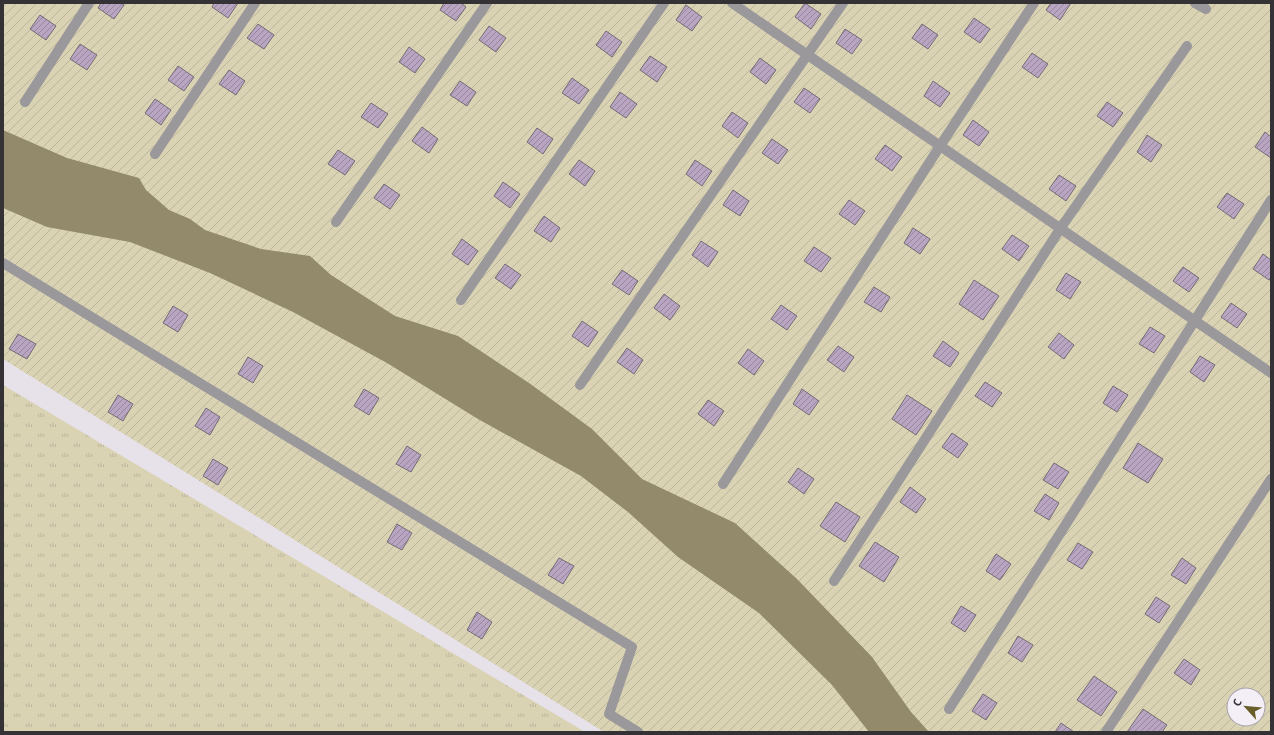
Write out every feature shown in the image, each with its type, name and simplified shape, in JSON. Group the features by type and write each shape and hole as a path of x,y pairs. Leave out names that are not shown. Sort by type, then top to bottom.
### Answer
{"lane":[{"path":"25,102 89,3"},
{"path":"155,154 255,3"},
{"path":"336,222 487,3"},
{"path":"461,300 664,3"},
{"path":"732,3 1271,373"},
{"path":"580,385 843,3"},
{"path":"723,484 940,146 1034,3"},
{"path":"1195,3 1206,9"},
{"path":"834,581 1060,229 1187,46"},
{"path":"949,709 1271,200"},
{"path":"3,263 632,647 609,714 638,732"},
{"path":"1106,732 1271,479"}],"green space":[{"path":"3,3 1271,3 1271,732 604,732 3,359"},
{"path":"3,385 585,732 3,732"}],"shaded area":[{"path":"3,130 67,158 139,178 146,190 169,210 190,219 205,230 261,249 310,256 331,275 395,316 458,336 529,383 592,429 642,479 735,523 797,579 872,657 911,712 929,732 869,732 832,685 759,613 678,557 628,512 581,476 478,419 387,363 293,312 210,273 130,242 47,227 3,208"}],"building":[{"path":"101,3 121,3 124,5 114,19 98,8"},
{"path":"214,3 238,3 228,18 212,7"},
{"path":"444,3 461,3 466,7 456,21 440,10"},
{"path":"805,3 821,14 811,29 795,17"},
{"path":"1051,3 1071,3 1060,20 1046,10"},
{"path":"686,5 702,17 692,31 676,20"},
{"path":"40,15 56,26 46,40 30,29"},
{"path":"974,18 990,29 980,43 964,32"},
{"path":"258,24 274,35 264,49 247,38"},
{"path":"922,24 938,35 928,49 912,38"},
{"path":"489,26 506,38 496,52 479,40"},
{"path":"845,29 862,40 852,54 836,43"},
{"path":"606,31 622,42 612,57 596,45"},
{"path":"80,44 97,55 87,70 70,59"},
{"path":"409,47 425,59 415,73 399,62"},
{"path":"1032,53 1048,64 1038,78 1022,67"},
{"path":"650,56 667,67 657,82 640,70"},
{"path":"760,58 776,70 766,84 750,72"},
{"path":"178,66 194,77 184,91 168,80"},
{"path":"229,70 245,81 236,95 219,84"},
{"path":"572,78 589,90 579,104 562,93"},
{"path":"460,81 476,92 467,106 450,95"},
{"path":"933,81 950,93 940,107 924,96"},
{"path":"804,88 820,99 810,113 794,102"},
{"path":"620,92 637,104 626,118 610,107"},
{"path":"155,99 171,110 161,125 145,113"},
{"path":"1107,102 1123,113 1113,127 1097,116"},
{"path":"371,103 388,114 378,128 361,117"},
{"path":"732,112 748,123 738,138 722,126"},
{"path":"973,120 989,132 979,146 963,135"},
{"path":"422,127 438,139 429,153 412,141"},
{"path":"537,128 553,139 543,154 527,142"},
{"path":"1265,132 1271,137 1271,158 1255,147"},
{"path":"1147,135 1162,145 1151,162 1137,152"},
{"path":"772,139 788,150 778,164 762,153"},
{"path":"885,145 902,157 892,171 875,159"},
{"path":"338,150 355,161 345,175 328,164"},
{"path":"579,160 595,171 585,186 569,174"},
{"path":"695,160 712,171 702,186 686,174"},
{"path":"1059,175 1076,186 1066,201 1049,189"},
{"path":"503,182 520,194 510,208 494,196"},
{"path":"384,184 400,195 390,209 374,198"},
{"path":"733,190 749,201 740,216 723,205"},
{"path":"1227,193 1244,204 1234,219 1217,207"},
{"path":"849,200 865,211 855,225 839,214"},
{"path":"544,216 560,228 551,242 534,231"},
{"path":"913,228 930,239 920,254 904,243"},
{"path":"1012,235 1029,246 1019,261 1002,249"},
{"path":"462,239 478,251 468,265 452,254"},
{"path":"701,241 718,252 708,267 692,255"},
{"path":"814,247 831,258 821,272 804,261"},
{"path":"1263,254 1271,260 1271,278 1269,280 1253,269"},
{"path":"505,264 521,275 511,289 495,278"},
{"path":"1183,267 1199,278 1189,292 1173,281"},
{"path":"622,270 638,281 629,295 612,284"},
{"path":"1066,273 1081,282 1070,299 1056,290"},
{"path":"974,280 999,296 983,320 959,304"},
{"path":"874,287 890,297 881,312 864,302"},
{"path":"664,294 680,306 670,320 654,308"},
{"path":"1231,303 1247,314 1237,328 1221,317"},
{"path":"781,305 797,316 787,330 771,319"},
{"path":"173,306 188,315 178,332 163,323"},
{"path":"582,321 598,332 588,347 572,336"},
{"path":"1150,327 1165,336 1154,353 1139,344"},
{"path":"1059,333 1074,345 1064,359 1048,347"},
{"path":"18,334 36,344 27,359 9,349"},
{"path":"943,341 959,353 950,367 933,356"},
{"path":"838,346 854,357 844,372 827,360"},
{"path":"627,348 643,360 634,374 617,362"},
{"path":"748,349 764,361 754,375 738,363"},
{"path":"1200,356 1215,365 1204,382 1190,372"},
{"path":"248,357 263,366 253,383 238,374"},
{"path":"985,382 1002,393 992,407 975,396"},
{"path":"1113,386 1128,395 1117,412 1103,403"},
{"path":"364,389 379,398 369,415 354,406"},
{"path":"802,389 819,401 809,415 793,404"},
{"path":"118,395 133,404 123,421 108,412"},
{"path":"907,395 932,411 916,435 892,419"},
{"path":"708,400 724,411 714,426 698,414"},
{"path":"206,408 220,417 210,435 195,426"},
{"path":"952,433 968,444 958,458 942,447"},
{"path":"1138,443 1163,459 1148,483 1123,468"},
{"path":"407,446 421,455 411,472 396,464"},
{"path":"213,459 228,468 218,485 203,476"},
{"path":"1054,463 1069,472 1058,489 1043,480"},
{"path":"798,468 814,479 804,494 788,482"},
{"path":"910,487 926,499 916,513 900,502"},
{"path":"1045,494 1059,503 1049,520 1034,511"},
{"path":"836,502 860,517 845,542 820,526"},
{"path":"397,524 412,533 402,550 387,542"},
{"path":"875,542 899,557 884,582 859,566"},
{"path":"1078,543 1093,552 1082,569 1067,560"},
{"path":"996,554 1011,564 1000,580 986,571"},
{"path":"559,558 574,566 563,584 548,575"},
{"path":"1182,558 1196,568 1186,584 1171,575"},
{"path":"1156,597 1170,606 1159,623 1145,614"},
{"path":"961,606 976,615 965,632 951,623"},
{"path":"477,612 492,622 482,639 467,630"},
{"path":"1018,636 1033,645 1022,662 1008,653"},
{"path":"1184,659 1200,670 1191,685 1174,673"},
{"path":"1094,676 1117,692 1101,716 1077,700"},
{"path":"983,694 997,703 986,720 972,711"},
{"path":"1143,709 1167,725 1162,732 1127,732"},
{"path":"1061,723 1074,732 1055,732"}]}
